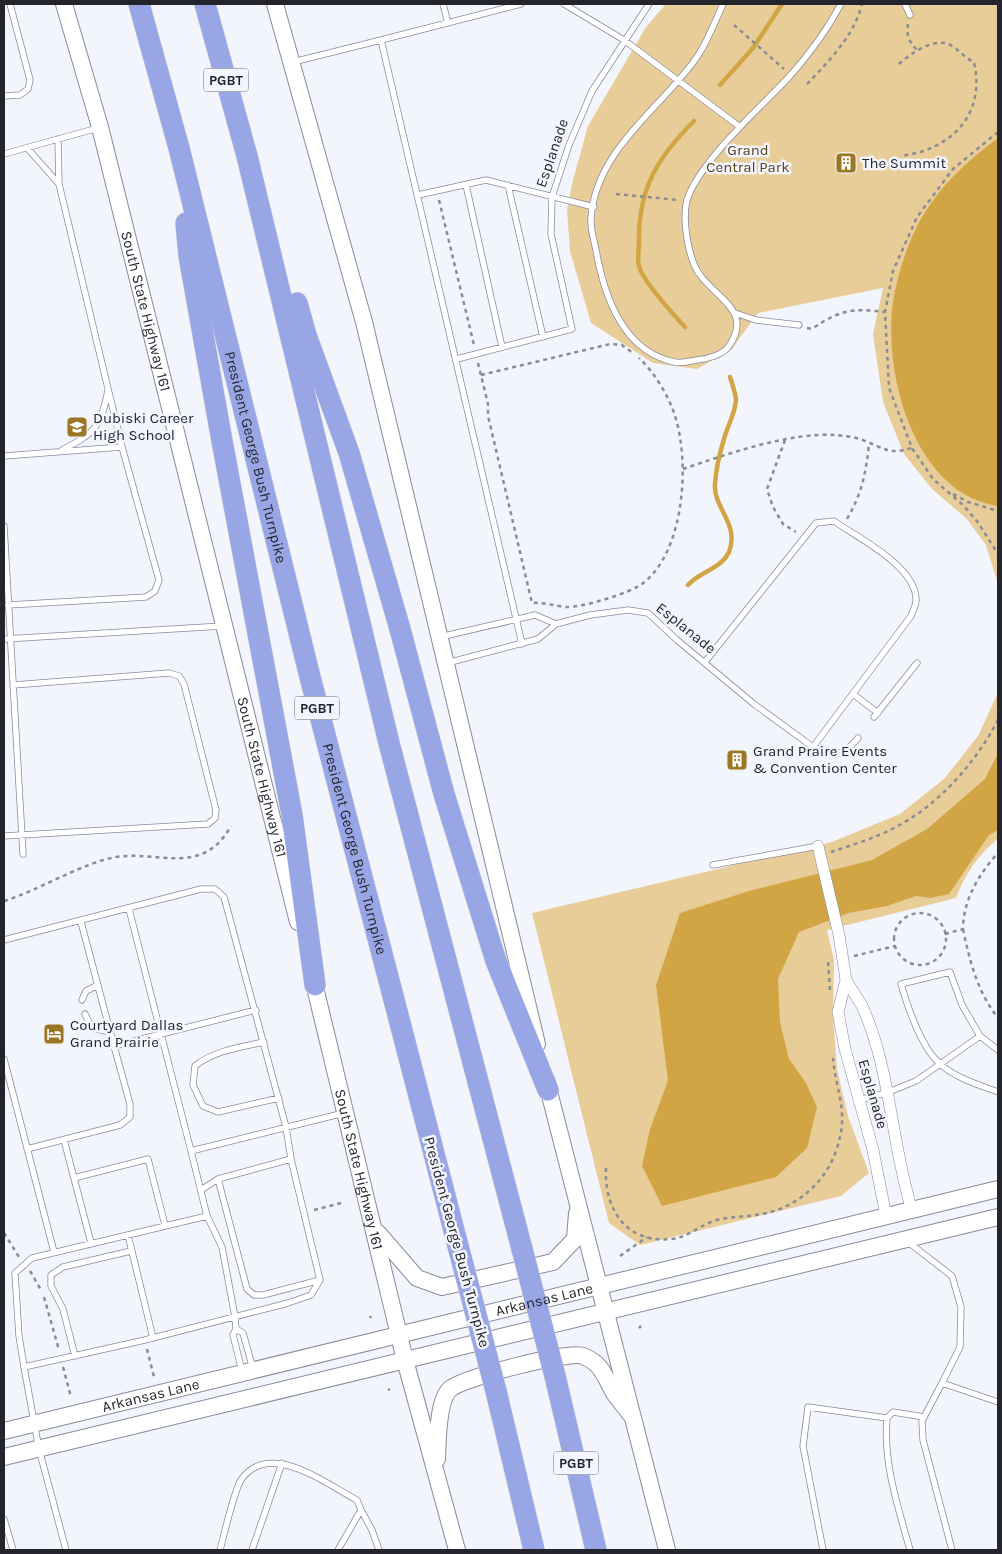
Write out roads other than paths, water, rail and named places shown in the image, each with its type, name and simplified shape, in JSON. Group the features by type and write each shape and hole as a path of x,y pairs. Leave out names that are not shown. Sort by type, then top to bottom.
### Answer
{"highway":[{"name":"President George Bush Turnpike","path":"139,4 179,148 311,682 496,1391 534,1550"},
{"name":"PGBT","path":"205,4 247,156 389,743 555,1376 596,1550"},
{"path":"179,148 189,256 290,806 315,985"},
{"path":"247,156 306,336 349,453 400,629 444,794 496,961 548,1090"}],"main road":[{"name":"South State Highway 161","path":"64,4 100,127 225,626 257,764 315,985 405,1360 457,1550"},
{"path":"274,4 364,322 548,1090 601,1285 668,1550"},
{"name":"Arkansas Lane","path":"4,1431 998,1189"},
{"path":"375,1229 417,1278 442,1287 553,1262 575,1239 578,1198"},
{"path":"906,1240 912,1210"},
{"path":"886,1216 906,1240"},
{"name":"Arkansas Lane","path":"4,1457 608,1313 998,1217"},
{"path":"436,1473 441,1409 450,1389 470,1378 554,1358 582,1355 602,1368 614,1392 634,1420"}],"street":[{"name":"Esplanade","path":"819,851 839,935 846,980 862,1006 876,1050 896,1148 912,1210"},
{"name":"Esplanade","path":"846,980 838,1012 845,1049 873,1150 886,1216"}],"lane":[{"path":"4,96 20,95 28,89 30,80 10,4"},
{"path":"443,4 448,23"},
{"path":"291,62 521,4"},
{"path":"564,4 624,40 676,81 740,127"},
{"name":"Esplanade","path":"543,337 572,330 551,234 552,197 569,145 592,91 649,4"},
{"path":"723,4 697,57 612,156 599,183 591,219 600,272 611,307 626,331 651,354 676,363 708,358 728,349 737,332 735,313 719,292 700,276 690,252 686,230 687,202 700,175 740,127 790,75 828,28 841,4"},
{"path":"904,4 910,15"},
{"path":"382,40 522,644"},
{"path":"4,154 28,149 100,127"},
{"path":"8,605 146,597 155,591 158,580 122,447 60,184 58,139"},
{"path":"28,149 60,184"},
{"path":"418,195 486,180 594,207"},
{"path":"466,184 502,348"},
{"path":"457,359 543,337 508,185"},
{"path":"735,313 756,320 799,325"},
{"path":"59,451 86,438 96,428 101,420 108,388"},
{"path":"4,456 122,447"},
{"path":"705,662 816,523 834,521 902,568 911,581 917,600 911,616 813,747"},
{"path":"4,526 8,605 7,639 12,685 23,854"},
{"name":"Esplanade","path":"556,624 590,615 628,610 648,613 754,704 813,747 835,755 849,750 858,738"},
{"path":"440,637 535,615 556,624 538,639 446,664"},
{"path":"7,639 225,626"},
{"path":"853,694 876,715 916,663"},
{"path":"4,836 208,824 215,818 216,810 184,684 179,676 169,673 12,685"},
{"path":"713,865 819,851"},
{"path":"4,940 81,922 201,889 215,889 224,897 279,1098 291,1159 320,1280 312,1295 153,1338 24,1368"},
{"path":"129,909 207,1216 222,1247 235,1317 236,1329 233,1335 248,1372"},
{"path":"27,1149 120,1125 130,1117 130,1104 81,922"},
{"path":"998,1050 980,1036 962,1006 950,972 901,984 919,1033 939,1063 969,1081 998,1092"},
{"path":"82,1000 86,991 98,985"},
{"path":"114,1046 256,1010"},
{"path":"85,1014 92,1028 110,1032"},
{"path":"859,1100 886,1093 916,1081 980,1036"},
{"path":"264,1042 221,1052 201,1061 195,1066 193,1085 203,1106 218,1112 279,1098"},
{"path":"4,1059 54,1252"},
{"path":"191,1151 346,1112"},
{"path":"64,1140 91,1243"},
{"path":"74,1178 148,1159 165,1225"},
{"path":"201,1190 218,1178 291,1159"},
{"path":"218,1178 247,1289 254,1295 263,1295 320,1280"},
{"path":"66,1550 34,1424 19,1336 15,1273 32,1258 207,1216"},
{"path":"128,1235 153,1338"},
{"path":"906,1240 952,1276 962,1307 960,1347 922,1421 923,1440 952,1550"},
{"path":"75,1356 63,1308 51,1286 51,1275 63,1267 131,1251"},
{"path":"236,1329 242,1333 248,1372"},
{"path":"942,1383 998,1402"},
{"path":"822,1550 803,1446 808,1407 887,1418"},
{"path":"910,1550 889,1469 885,1436 887,1418 893,1412 924,1417"},
{"path":"220,1550 240,1481 250,1470 271,1462 288,1463 357,1500 372,1530 379,1550"},
{"path":"252,1550 282,1463"},
{"path":"338,1550 361,1510"},
{"path":"4,1519 13,1550"}],"waterway":[{"path":"720,85 753,48 782,4"},
{"path":"685,327 646,280 638,260 642,206 646,190 660,162 694,121"},
{"path":"688,585 721,562 729,552 731,533 715,493 715,484 725,434 736,404 736,396 730,377"}],"place":[{"name":"The Summit","path":"846,163"},
{"name":"Dubiski Career High School","path":"77,427"},
{"name":"Grand Praire Events & Convention Center","path":"737,760"},
{"name":"Courtyard Dallas Grand Prairie","path":"54,1034"}],"park label":[{"name":"Grand Central Park","path":"748,158"}]}
